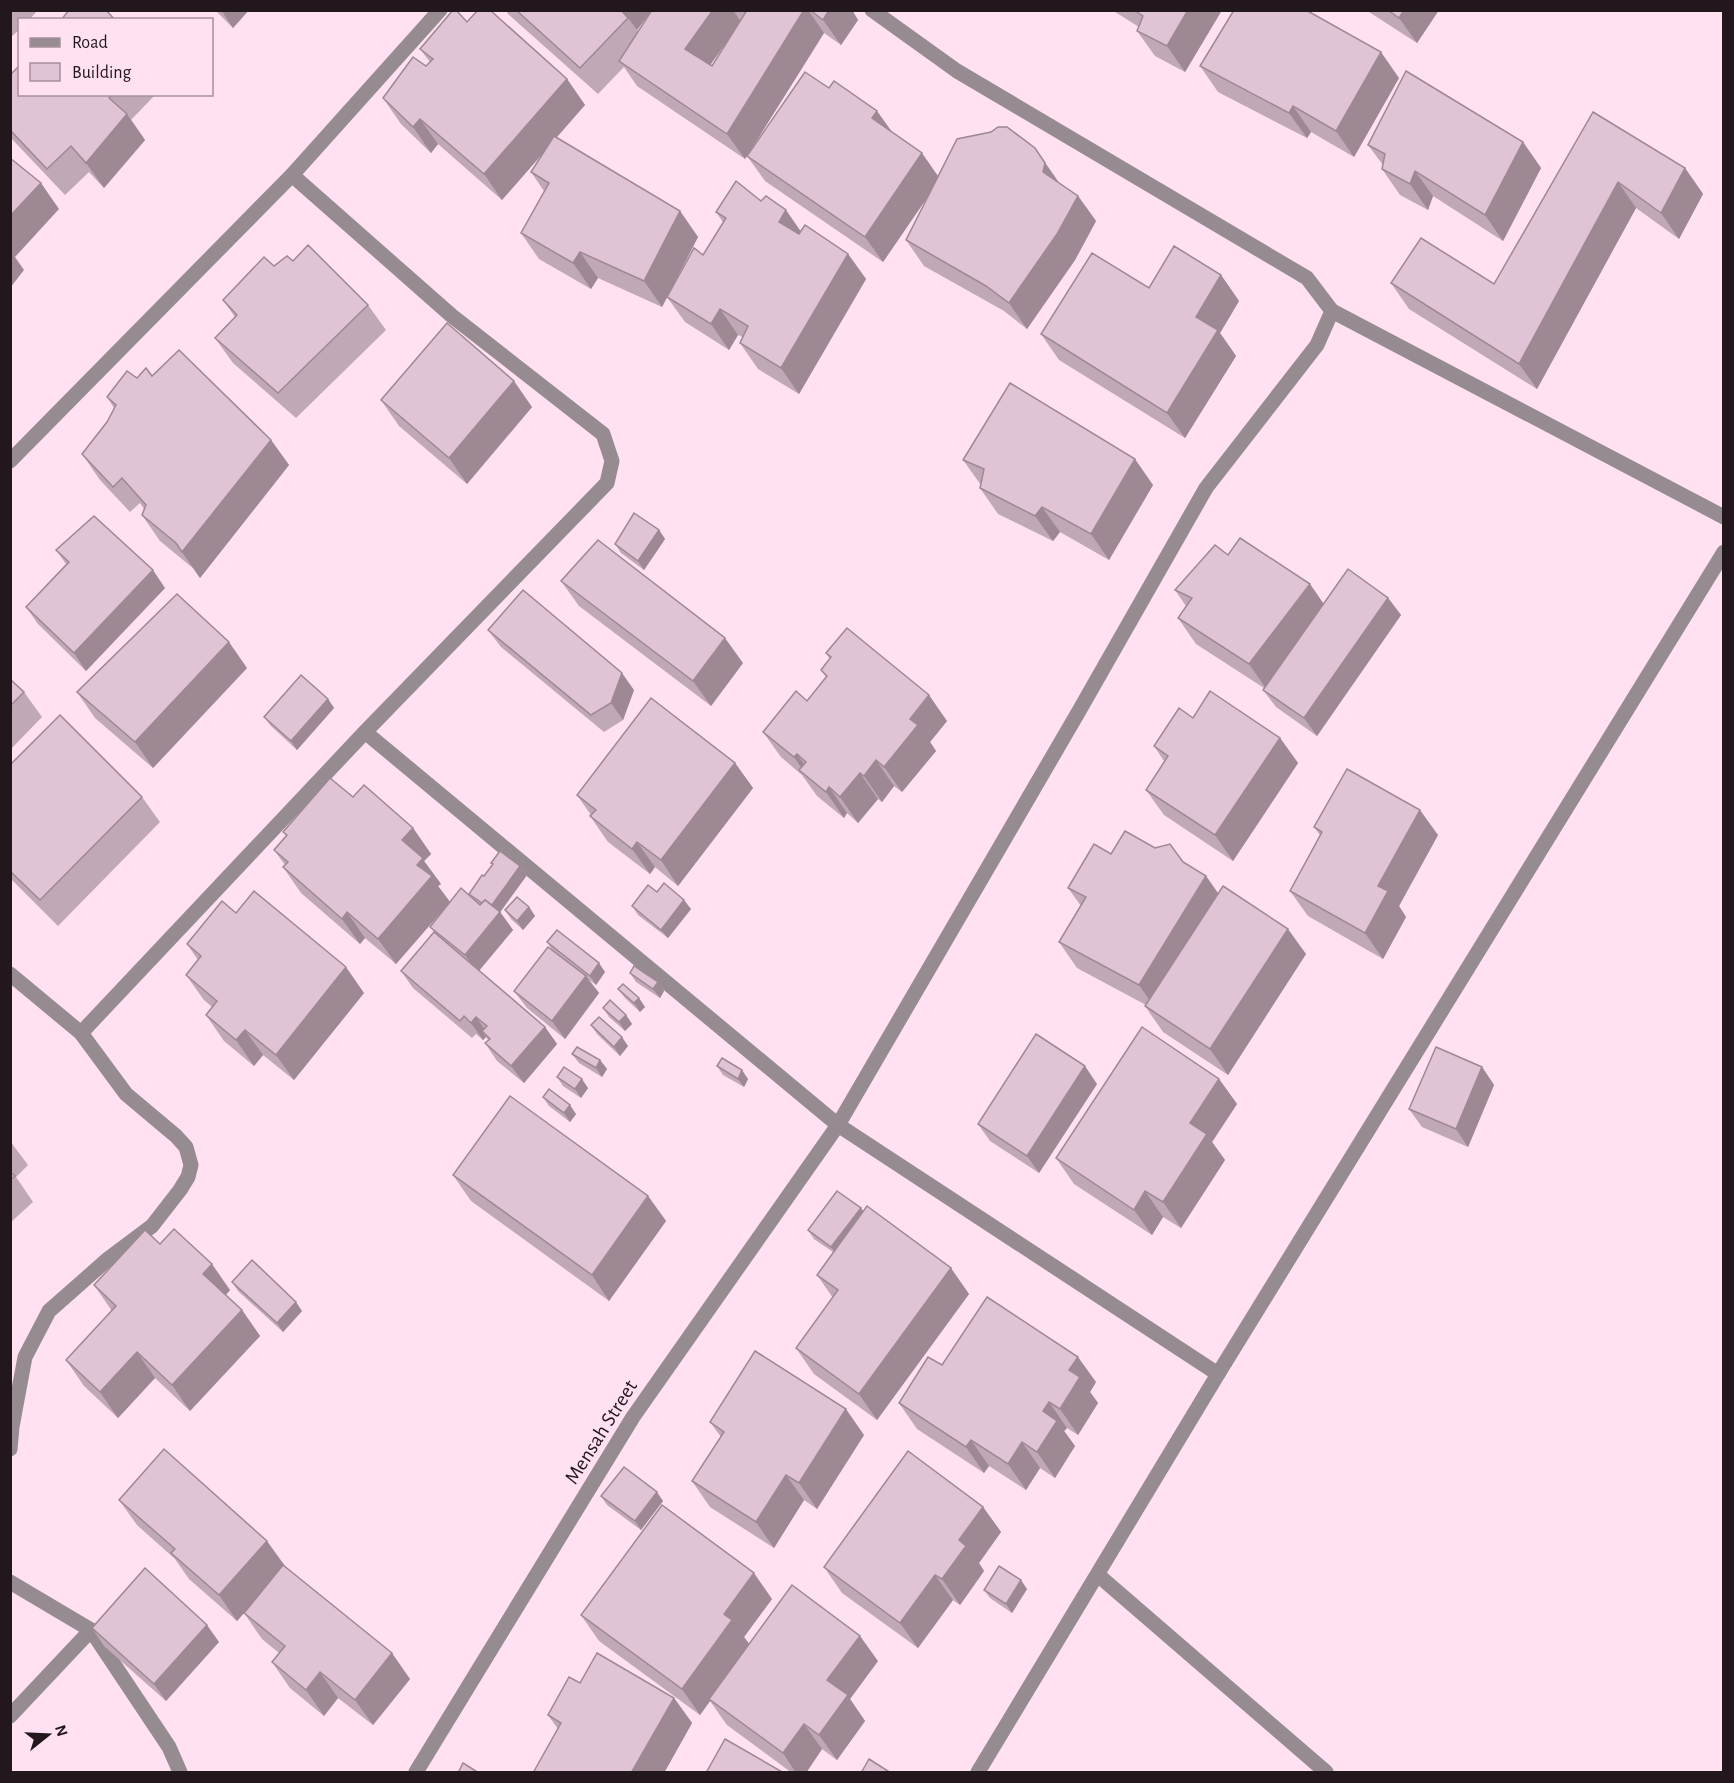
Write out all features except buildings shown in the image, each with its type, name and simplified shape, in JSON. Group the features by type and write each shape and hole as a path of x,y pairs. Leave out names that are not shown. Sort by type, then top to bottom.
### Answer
{"street":[{"path":"10,461 292,175 440,10"},
{"path":"872,10 957,71 1307,278 1332,311 1724,517"},
{"path":"81,1032 365,732 607,483 612,461 603,434 452,316 292,175"},
{"name":"Mensah Street","path":"416,1773 633,1417 838,1125 1206,488 1317,345 1332,311"},
{"path":"978,1773 1218,1374 1724,552"},
{"path":"365,732 838,1125 1218,1374"},
{"path":"10,974 81,1032 126,1094 186,1147 191,1165 188,1177 180,1190 152,1226 108,1259 49,1311 25,1357 10,1449"},
{"path":"1098,1575 1326,1773"},
{"path":"10,1582 91,1630 169,1748 180,1773"},
{"path":"10,1716 91,1630"}]}
